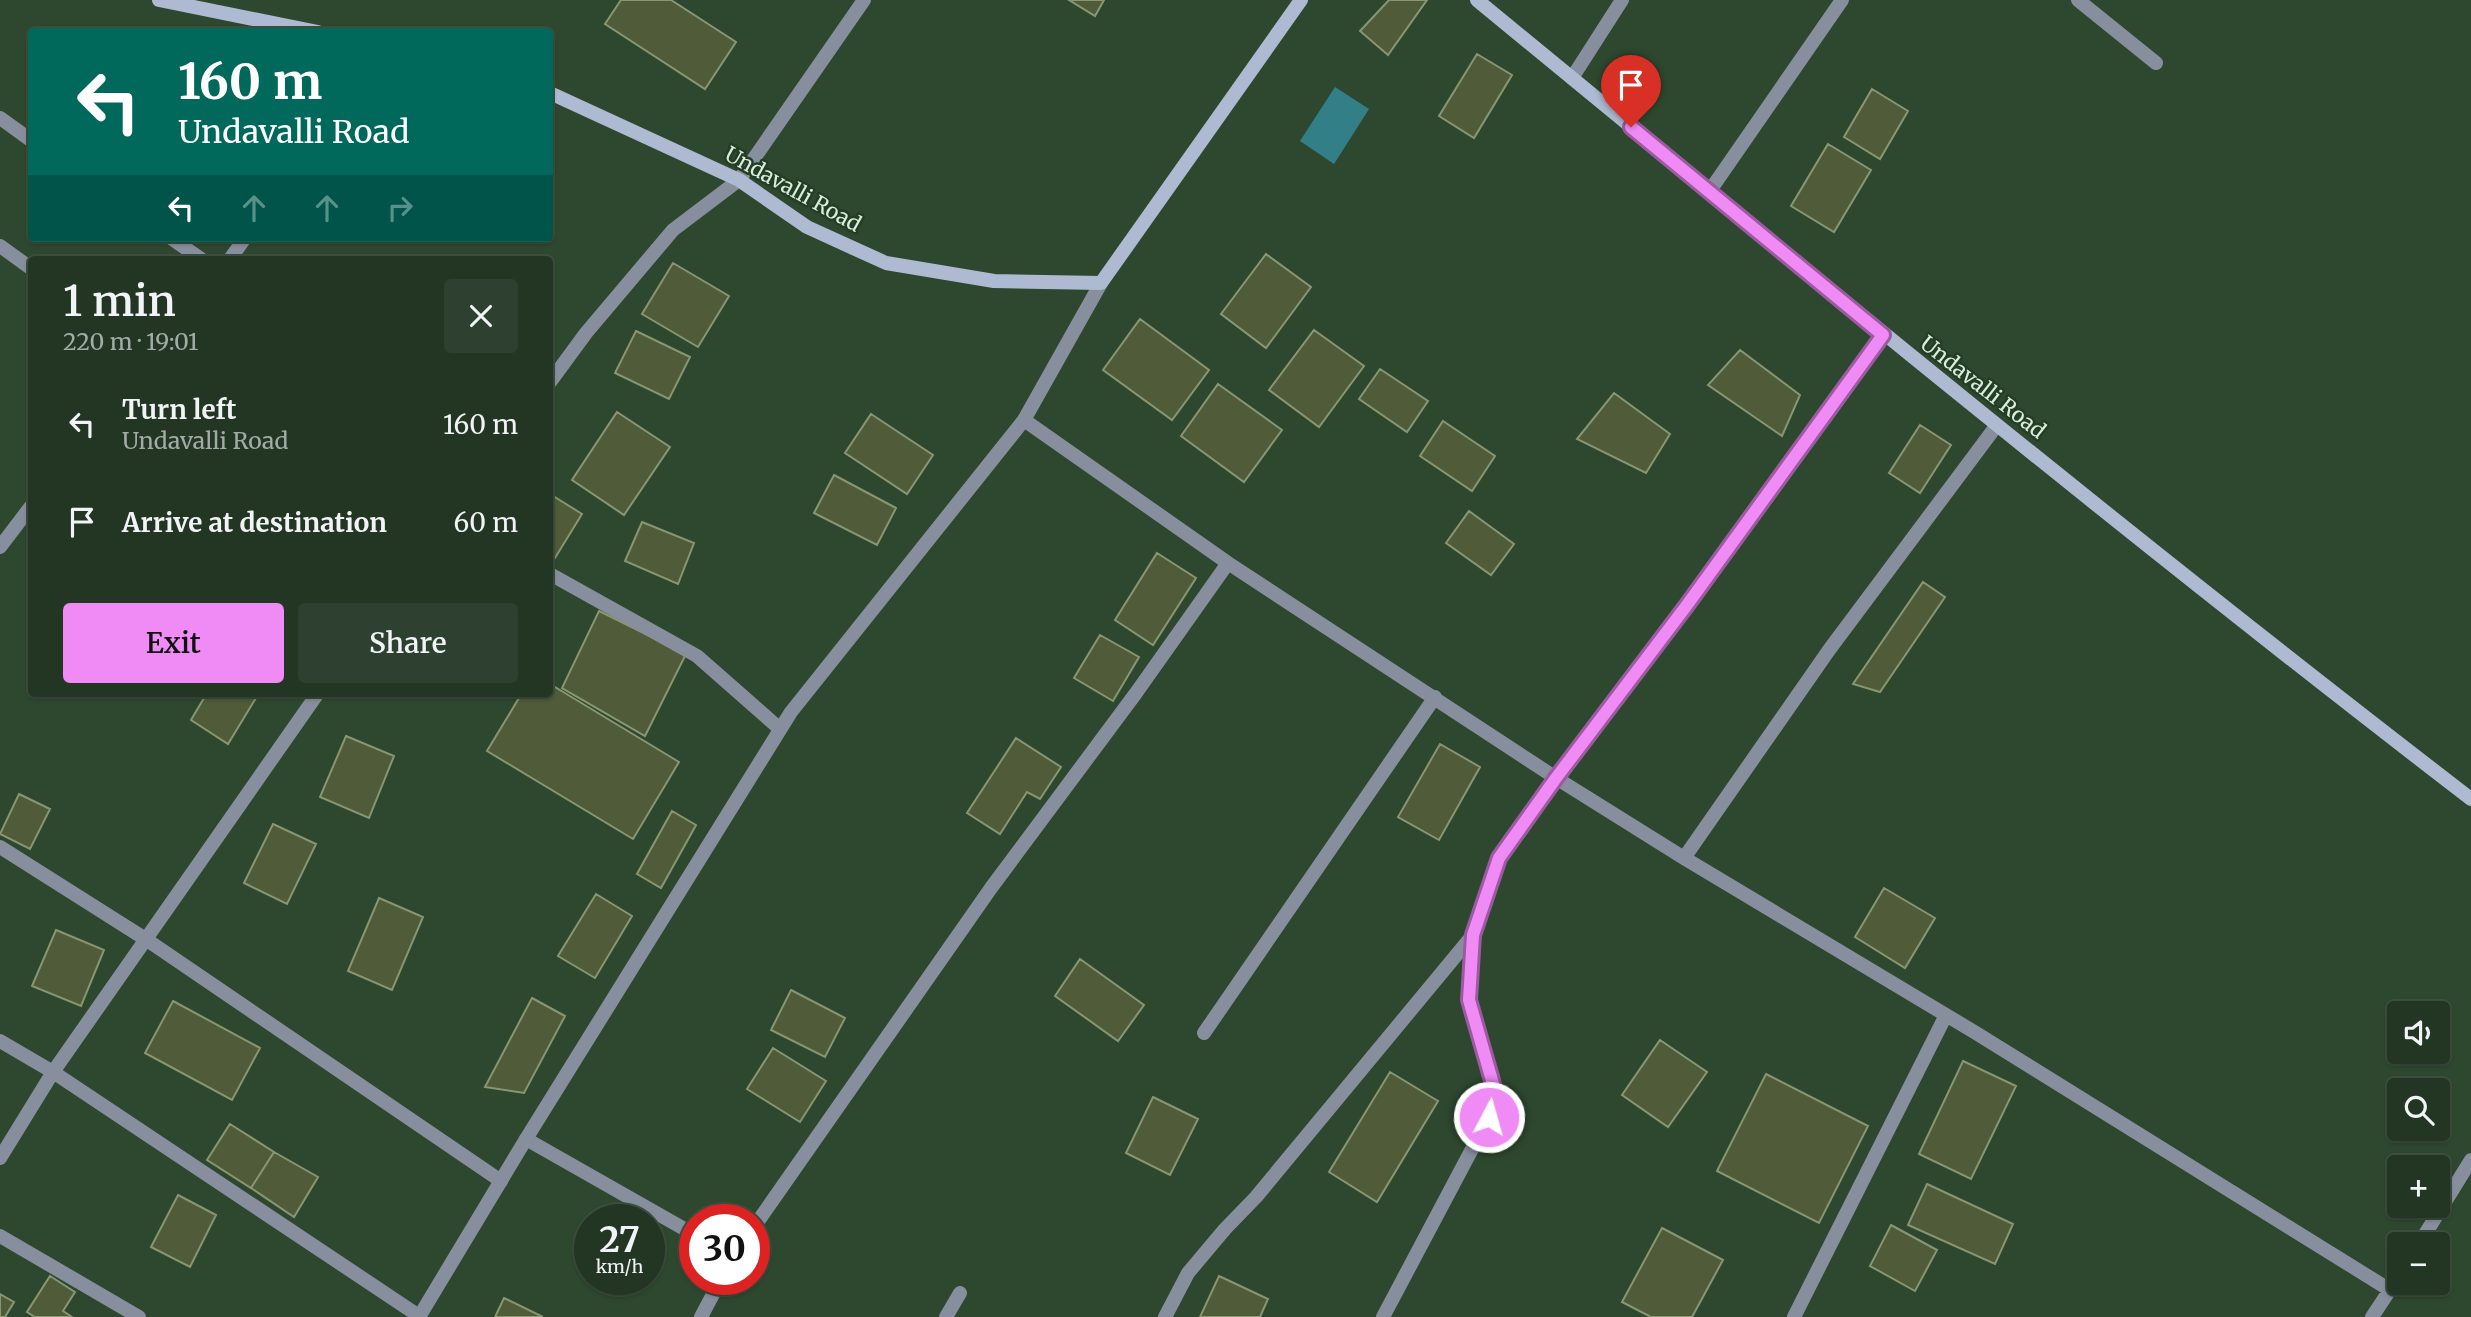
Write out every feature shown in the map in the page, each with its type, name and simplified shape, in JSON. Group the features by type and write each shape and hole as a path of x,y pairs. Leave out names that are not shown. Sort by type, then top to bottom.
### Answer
{"main road":[{"path":"159,0 298,28"},
{"path":"1101,283 1301,0"},
{"name":"Undavalli Road","path":"1477,0 1883,335 2471,799"},
{"name":"Undavalli Road","path":"553,94 739,180 807,226 886,263 994,281 1101,283"}],"street":[{"path":"553,378 586,332 673,230 739,180 864,0"},
{"path":"1572,78 1622,0"},
{"path":"1709,192 1842,0"},
{"path":"2078,0 2156,63"},
{"path":"0,118 28,138"},
{"path":"177,242 197,256"},
{"path":"0,246 28,266"},
{"path":"0,1041 52,1072 419,1316 780,729 1024,420 1101,283"},
{"path":"1382,1317 1489,1117 1493,1084 1469,1000 1473,935 1499,858 1883,335"},
{"path":"1024,420 1228,564 1556,778 2387,1288"},
{"path":"1684,858 1829,650 1997,425"},
{"path":"0,547 28,510"},
{"path":"770,1204 991,888 1228,564"},
{"path":"553,576 697,656 780,729"},
{"path":"0,1158 52,1072 315,697"},
{"path":"1204,1033 1435,698"},
{"path":"0,847 146,940 501,1181"},
{"path":"1166,1317 1188,1273 1256,1197 1473,935"},
{"path":"1794,1317 1946,1015"},
{"path":"526,1139 679,1226"},
{"path":"2426,1232 2471,1160"},
{"path":"0,1236 139,1317"},
{"path":"946,1317 960,1293"},
{"path":"2372,1317 2387,1294"},
{"path":"701,1317 713,1295"}],"water":[{"path":"1335,87 1369,109 1334,164 1300,141"}],"building":[{"path":"621,0 671,0 736,42 705,89 605,24"},
{"path":"1069,0 1104,0 1095,16"},
{"path":"1389,0 1427,0 1388,55 1360,31"},
{"path":"1477,54 1512,75 1474,138 1439,116"},
{"path":"1872,89 1908,111 1880,159 1844,137"},
{"path":"1828,144 1871,170 1834,232 1791,206"},
{"path":"1266,254 1311,287 1266,348 1221,314"},
{"path":"673,263 729,296 698,347 642,314"},
{"path":"1140,319 1209,370 1172,420 1103,370"},
{"path":"1314,330 1364,366 1319,427 1269,390"},
{"path":"636,331 690,357 669,399 615,373"},
{"path":"1740,350 1800,395 1782,436 1708,385"},
{"path":"1380,369 1428,401 1407,432 1359,399"},
{"path":"1218,384 1282,430 1244,482 1181,436"},
{"path":"1614,393 1670,434 1646,473 1577,439"},
{"path":"617,412 670,447 624,515 572,480"},
{"path":"871,414 933,455 907,494 845,453"},
{"path":"1443,421 1495,456 1472,491 1420,456"},
{"path":"1920,425 1951,445 1920,493 1889,473"},
{"path":"834,475 896,508 877,545 814,513"},
{"path":"553,496 582,514 555,558 553,557"},
{"path":"1469,511 1514,544 1491,575 1446,543"},
{"path":"642,522 694,543 678,584 625,561"},
{"path":"1157,553 1196,578 1153,645 1115,620"},
{"path":"1923,582 1945,597 1880,692 1853,684"},
{"path":"599,611 686,654 645,736 562,688"},
{"path":"1100,635 1139,657 1113,701 1074,678"},
{"path":"553,686 679,762 633,839 487,751 520,697 553,697"},
{"path":"205,697 257,697 228,744 191,720"},
{"path":"346,736 394,756 369,818 320,797"},
{"path":"1016,738 1061,767 1040,799 1027,792 1000,834 967,813"},
{"path":"1440,744 1480,767 1439,840 1398,817"},
{"path":"19,794 50,809 30,849 0,834"},
{"path":"672,811 696,825 661,888 637,874"},
{"path":"273,824 316,844 287,904 244,883"},
{"path":"1884,888 1935,918 1905,968 1855,937"},
{"path":"596,894 632,916 595,978 558,956"},
{"path":"379,898 423,917 392,990 348,971"},
{"path":"56,930 104,950 81,1006 32,986"},
{"path":"1080,959 1144,1005 1118,1041 1055,996"},
{"path":"791,990 845,1018 825,1057 771,1030"},
{"path":"532,998 565,1016 524,1093 485,1087"},
{"path":"173,1001 260,1048 232,1100 145,1053"},
{"path":"1660,1040 1707,1072 1668,1127 1622,1095"},
{"path":"773,1048 826,1081 800,1122 747,1089"},
{"path":"1963,1061 2016,1086 1971,1179 1919,1154"},
{"path":"1390,1072 1438,1101 1377,1202 1329,1172"},
{"path":"1766,1074 1868,1126 1819,1223 1717,1171"},
{"path":"1153,1097 1198,1119 1170,1175 1126,1153"},
{"path":"230,1124 274,1152 251,1188 207,1160"},
{"path":"274,1152 318,1177 294,1217 251,1188"},
{"path":"1927,1184 2013,1224 1995,1264 1908,1225"},
{"path":"178,1195 216,1215 190,1267 151,1247"},
{"path":"1891,1225 1937,1250 1915,1291 1870,1266"},
{"path":"1662,1228 1723,1260 1692,1317 1651,1317 1622,1302"},
{"path":"50,1276 75,1292 63,1311 72,1317 35,1317 27,1312"},
{"path":"1219,1276 1268,1299 1260,1317 1200,1317"},
{"path":"0,1294 14,1302 5,1317 0,1317"},
{"path":"504,1298 543,1317 495,1317"}],"route":[{"path":"1489,1117 1493,1084 1469,1000 1473,935 1499,858 1883,335 1631,127"}]}
